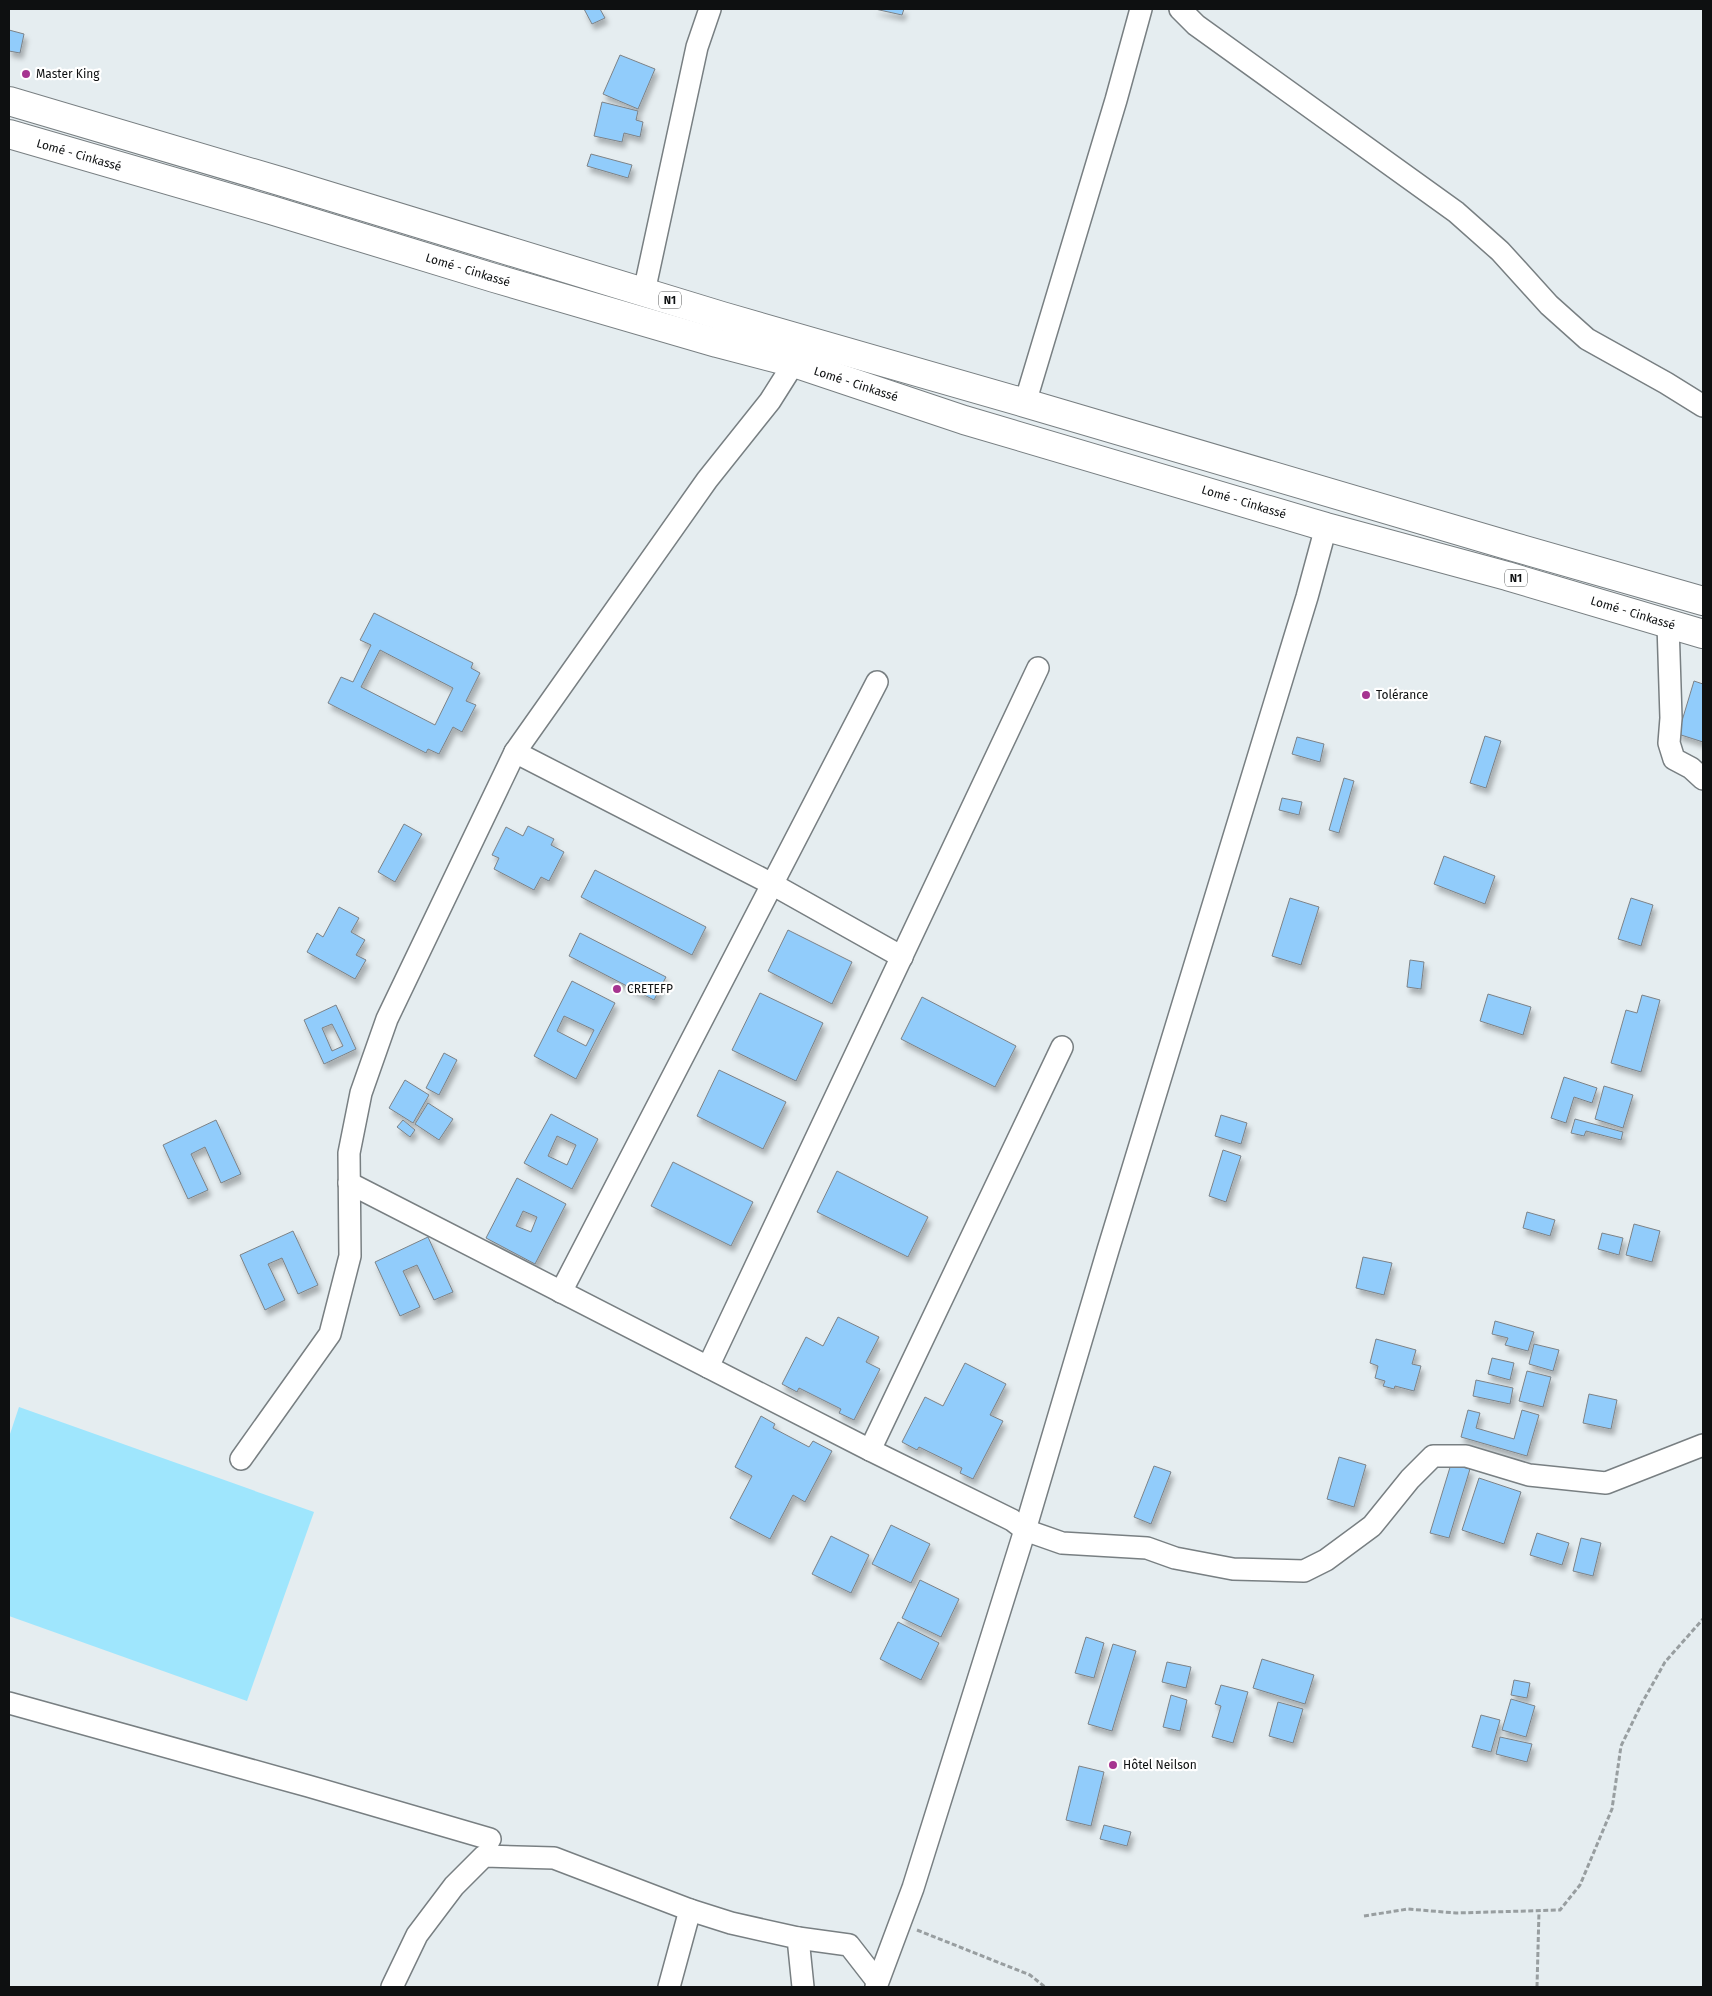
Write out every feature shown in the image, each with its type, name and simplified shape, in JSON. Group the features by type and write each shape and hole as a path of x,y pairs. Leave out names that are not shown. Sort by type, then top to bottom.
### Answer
{"highway":[{"name":"Lomé - Cinkassé","path":"9,101 644,292 798,351 974,422 1326,527 1507,576 1703,634"},
{"name":"Lomé - Cinkassé","path":"9,134 718,343 798,351 1025,403 1485,539 1703,601"}],"street":[{"path":"644,292 697,48 710,9"},
{"path":"1025,403 1116,100 1141,9"},
{"path":"1180,9 1196,25 1456,212 1500,251 1549,304 1587,339 1703,406"},
{"path":"241,1459 330,1334 350,1256 349,1153 361,1093 387,1019 515,752 707,480 770,401 798,351"},
{"path":"877,1984 913,1888 1025,1530 1326,527"},
{"path":"1668,624 1671,718 1669,742 1674,759 1691,768 1703,778"},
{"path":"708,1367 1038,668"},
{"path":"561,1292 876,682"},
{"path":"515,752 772,884 902,957"},
{"path":"870,1450 1062,1047"},
{"path":"349,1183 870,1450 1012,1520 1025,1530 1062,1544 1108,1548 1146,1548 1175,1558 1233,1569 1304,1571 1326,1560 1372,1526 1410,1479 1433,1456 1466,1456 1530,1475 1606,1483 1703,1445"},
{"path":"9,1703 490,1839"},
{"path":"392,1987 417,1935 454,1886 484,1856 554,1858 690,1910 798,1938 849,1945 877,1984"},
{"path":"669,1987 690,1910"},
{"path":"798,1938 804,1987"}],"path":[{"path":"1364,1916 1408,1909 1456,1913 1560,1910 1580,1885 1612,1810 1621,1746 1642,1703 1665,1662 1703,1619"},
{"path":"1537,1987 1539,1911"},
{"path":"900,1923 1030,1975 1046,1987"}],"shaded area":[{"path":"19,1407 314,1512 247,1701 9,1616 9,1437"}],"building":[{"path":"584,9 600,9 605,18 592,24"},
{"path":"875,9 904,9 902,15"},
{"path":"9,30 24,34 20,53 9,51"},
{"path":"620,55 655,69 638,109 603,94"},
{"path":"602,102 638,111 636,120 643,122 640,137 624,133 622,142 594,136"},
{"path":"591,154 632,165 628,178 587,166"},
{"path":"374,613 473,663 471,668 480,673 466,701 476,705 462,732 453,727 439,754 428,749 426,753 328,703 341,677 353,682 371,645 360,640","holes":["380,650 453,688 435,725 361,687"]},
{"path":"1694,681 1703,684 1703,742 1678,734"},
{"path":"1485,736 1501,741 1486,788 1470,783"},
{"path":"1297,737 1324,744 1320,762 1292,754"},
{"path":"1344,778 1354,781 1339,833 1329,830"},
{"path":"1282,798 1302,802 1299,815 1279,810"},
{"path":"404,824 422,834 395,882 378,872"},
{"path":"528,826 554,839 551,845 564,852 549,881 541,877 534,890 494,869 499,858 492,855 506,827 523,836"},
{"path":"1444,856 1495,876 1485,904 1434,884"},
{"path":"595,870 706,927 692,955 581,897"},
{"path":"1290,898 1319,907 1301,965 1272,956"},
{"path":"1631,898 1653,905 1641,946 1618,939"},
{"path":"339,907 359,918 351,932 365,940 356,955 366,960 355,979 307,952 317,933 323,937"},
{"path":"788,930 852,962 832,1004 768,971"},
{"path":"580,933 666,977 654,1000 569,956"},
{"path":"1410,960 1424,962 1421,989 1407,987"},
{"path":"572,981 615,1003 576,1079 534,1056","holes":["564,1016 594,1030 586,1046 557,1031"]},
{"path":"760,993 823,1023 796,1081 732,1050"},
{"path":"1488,994 1531,1007 1523,1035 1480,1021"},
{"path":"1642,995 1660,1000 1641,1072 1611,1063 1626,1010 1637,1013"},
{"path":"922,997 1016,1046 995,1087 901,1039"},
{"path":"336,1005 356,1049 324,1064 304,1020","holes":["332,1024 343,1046 332,1051 322,1028"]},
{"path":"444,1053 457,1060 439,1095 426,1088"},
{"path":"719,1070 786,1102 763,1149 697,1116"},
{"path":"1564,1077 1597,1088 1592,1103 1574,1097 1566,1123 1551,1118"},
{"path":"405,1080 429,1095 413,1123 389,1108"},
{"path":"1604,1086 1633,1095 1623,1128 1595,1119"},
{"path":"428,1103 453,1119 439,1140 415,1124"},
{"path":"551,1114 598,1139 572,1189 524,1163","holes":["557,1136 576,1145 567,1165 548,1156"]},
{"path":"1221,1115 1247,1123 1241,1144 1215,1136"},
{"path":"1575,1119 1623,1132 1621,1140 1586,1131 1584,1136 1571,1133"},
{"path":"216,1120 241,1174 221,1183 205,1147 191,1154 208,1190 188,1199 163,1145"},
{"path":"403,1120 415,1130 410,1137 397,1127"},
{"path":"1223,1150 1241,1156 1226,1202 1209,1196"},
{"path":"673,1162 753,1202 731,1246 651,1206"},
{"path":"837,1171 928,1217 908,1257 817,1212"},
{"path":"517,1178 566,1204 535,1264 486,1238","holes":["523,1211 537,1217 531,1232 516,1226"]},
{"path":"1527,1212 1555,1220 1550,1236 1523,1228"},
{"path":"1634,1224 1660,1231 1652,1262 1626,1255"},
{"path":"293,1231 318,1285 298,1294 282,1258 268,1264 285,1300 265,1310 240,1255"},
{"path":"1602,1233 1623,1238 1619,1255 1598,1249"},
{"path":"428,1237 453,1292 434,1300 417,1265 403,1271 420,1307 400,1316 375,1262"},
{"path":"1363,1257 1392,1263 1384,1295 1356,1288"},
{"path":"838,1317 879,1337 866,1362 880,1369 854,1420 839,1413 841,1409 799,1388 797,1392 782,1384 806,1337 823,1346"},
{"path":"1495,1321 1534,1332 1528,1351 1505,1345 1508,1338 1492,1334"},
{"path":"1376,1339 1416,1350 1412,1364 1421,1366 1414,1391 1395,1386 1394,1389 1383,1386 1385,1381 1375,1378 1378,1366 1370,1363"},
{"path":"1534,1344 1559,1350 1553,1371 1529,1364"},
{"path":"1492,1358 1514,1363 1510,1380 1488,1374"},
{"path":"965,1363 1006,1384 990,1415 1003,1421 973,1479 960,1473 962,1468 919,1447 917,1450 902,1442 925,1397 943,1406"},
{"path":"1527,1371 1551,1377 1543,1407 1519,1401"},
{"path":"1476,1380 1513,1388 1510,1404 1473,1396"},
{"path":"1589,1394 1617,1400 1611,1429 1583,1423"},
{"path":"1468,1410 1480,1413 1476,1428 1514,1439 1522,1410 1539,1415 1527,1456 1461,1437"},
{"path":"761,1416 775,1424 773,1428 809,1447 813,1441 832,1451 805,1502 793,1495 770,1539 730,1518 752,1476 735,1467"},
{"path":"1339,1457 1366,1465 1354,1507 1327,1499"},
{"path":"1451,1464 1470,1469 1449,1538 1430,1533"},
{"path":"1154,1466 1171,1472 1151,1524 1134,1517"},
{"path":"1479,1478 1521,1492 1504,1544 1462,1530"},
{"path":"891,1525 930,1544 911,1583 872,1564"},
{"path":"1537,1533 1569,1543 1562,1565 1530,1555"},
{"path":"831,1536 869,1555 851,1593 812,1574"},
{"path":"1581,1538 1601,1543 1593,1576 1573,1571"},
{"path":"920,1580 959,1599 941,1637 902,1618"},
{"path":"898,1622 939,1643 921,1680 880,1659"},
{"path":"1086,1637 1104,1643 1094,1678 1075,1673"},
{"path":"1113,1644 1136,1651 1112,1731 1088,1724"},
{"path":"1262,1659 1314,1675 1305,1704 1253,1688"},
{"path":"1167,1662 1191,1667 1186,1688 1162,1682"},
{"path":"1514,1680 1530,1683 1527,1698 1511,1695"},
{"path":"1221,1685 1248,1692 1233,1743 1212,1737 1221,1706 1215,1704"},
{"path":"1171,1695 1187,1700 1180,1731 1163,1727"},
{"path":"1511,1699 1535,1706 1526,1737 1502,1730"},
{"path":"1278,1702 1303,1709 1293,1743 1269,1736"},
{"path":"1481,1715 1500,1720 1491,1752 1472,1747"},
{"path":"1500,1737 1532,1744 1527,1762 1496,1754"},
{"path":"1079,1766 1104,1772 1091,1826 1066,1820"},
{"path":"1104,1825 1131,1832 1127,1846 1100,1839"}],"place":[{"name":"Master King","path":"26,74"},
{"name":"Tolérance","path":"1366,695"},
{"name":"CRETEFP","path":"617,989"},
{"name":"Hôtel Neilson","path":"1113,1765"}]}
